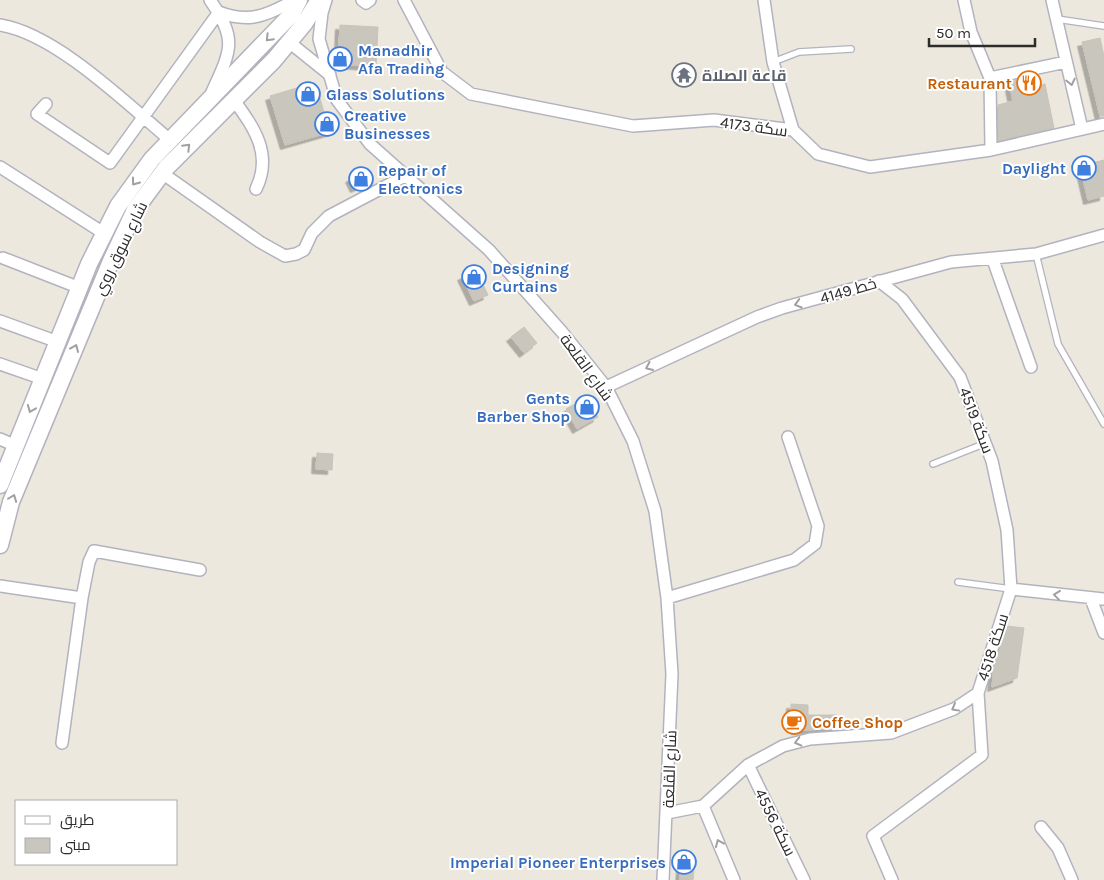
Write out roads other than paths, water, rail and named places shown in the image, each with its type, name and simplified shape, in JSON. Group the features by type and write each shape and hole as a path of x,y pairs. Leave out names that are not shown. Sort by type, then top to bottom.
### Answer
{"main road":[{"name":"شارع سوق روي","path":"2,477 80,288 118,206 152,159 291,15 299,0"},
{"name":"شارع سوق روي","path":"0,545 10,502 111,261 136,210 162,173 289,42 304,24 319,0"}],"street":[{"path":"208,101 224,65 230,42 225,24 210,0"},
{"path":"219,12 234,18 248,19 282,7 295,0"},
{"name":"شارع القلعة","path":"326,0 322,12 320,38 337,100 370,144 489,250 562,332 606,387 633,441 654,511 667,598 672,674 663,880"},
{"path":"362,0 366,3 370,0"},
{"name":"سكة 4173","path":"404,0 442,72 471,94 633,126 714,120 793,130 818,154 870,167 991,150 1104,124"},
{"path":"764,0 773,62 793,130"},
{"path":"964,0 971,32 990,78 991,150"},
{"path":"1052,0 1082,129"},
{"path":"46,104 37,114 110,163 219,12"},
{"path":"0,25 25,31 70,59 170,140"},
{"path":"289,42 330,75"},
{"path":"990,78 1066,62"},
{"path":"234,100 249,122 262,149 263,168 256,189"},
{"path":"0,167 105,234"},
{"path":"162,173 260,242 285,256 304,250 312,233 329,216 405,176"},
{"name":"4149 خط","path":"606,387 757,317 951,262 993,260 1036,254 1104,234"},
{"path":"3,258 80,288"},
{"path":"993,260 1031,367"},
{"name":"سكة 4519","path":"879,281 902,299 960,377 992,461 1007,530 1011,589"},
{"path":"0,322 58,342"},
{"path":"0,364 43,379"},
{"path":"667,598 794,560 815,544 818,526 788,437"},
{"path":"0,439 16,446"},
{"path":"62,743 82,598 89,562 94,551 200,570"},
{"path":"0,586 82,598"},
{"path":"1011,589 1104,600"},
{"name":"سكة 4518","path":"704,806 748,765 783,746 810,739 891,733 911,727 954,709 978,693 1011,589"},
{"path":"1091,599 1104,633"},
{"path":"892,880 873,836 982,755 978,693"},
{"name":"سكة 4556","path":"748,765 804,880"},
{"path":"667,813 704,806 734,880"},
{"path":"1041,827 1058,848 1072,880"}],"lane":[{"path":"1056,19 1104,26"},
{"path":"773,62 799,52 851,49"},
{"path":"1036,254 1058,344 1104,424"},
{"path":"933,464 986,443"},
{"path":"958,582 1011,589"}],"place":[{"name":"Manadhir Afa Trading","path":"340,59"},
{"name":"قاعة الصلاة","path":"684,75"},
{"name":"Restaurant","path":"1029,83"},
{"name":"Glass Solutions","path":"308,94"},
{"name":"Creative Businesses","path":"327,124"},
{"name":"Daylight","path":"1084,168"},
{"name":"Repair of Electronics","path":"361,179"},
{"name":"Designing Curtains","path":"474,277"},
{"name":"Gents Barber Shop","path":"587,407"},
{"name":"Coffee Shop","path":"794,722"},
{"name":"Imperial Pioneer Enterprises","path":"684,862"}]}
